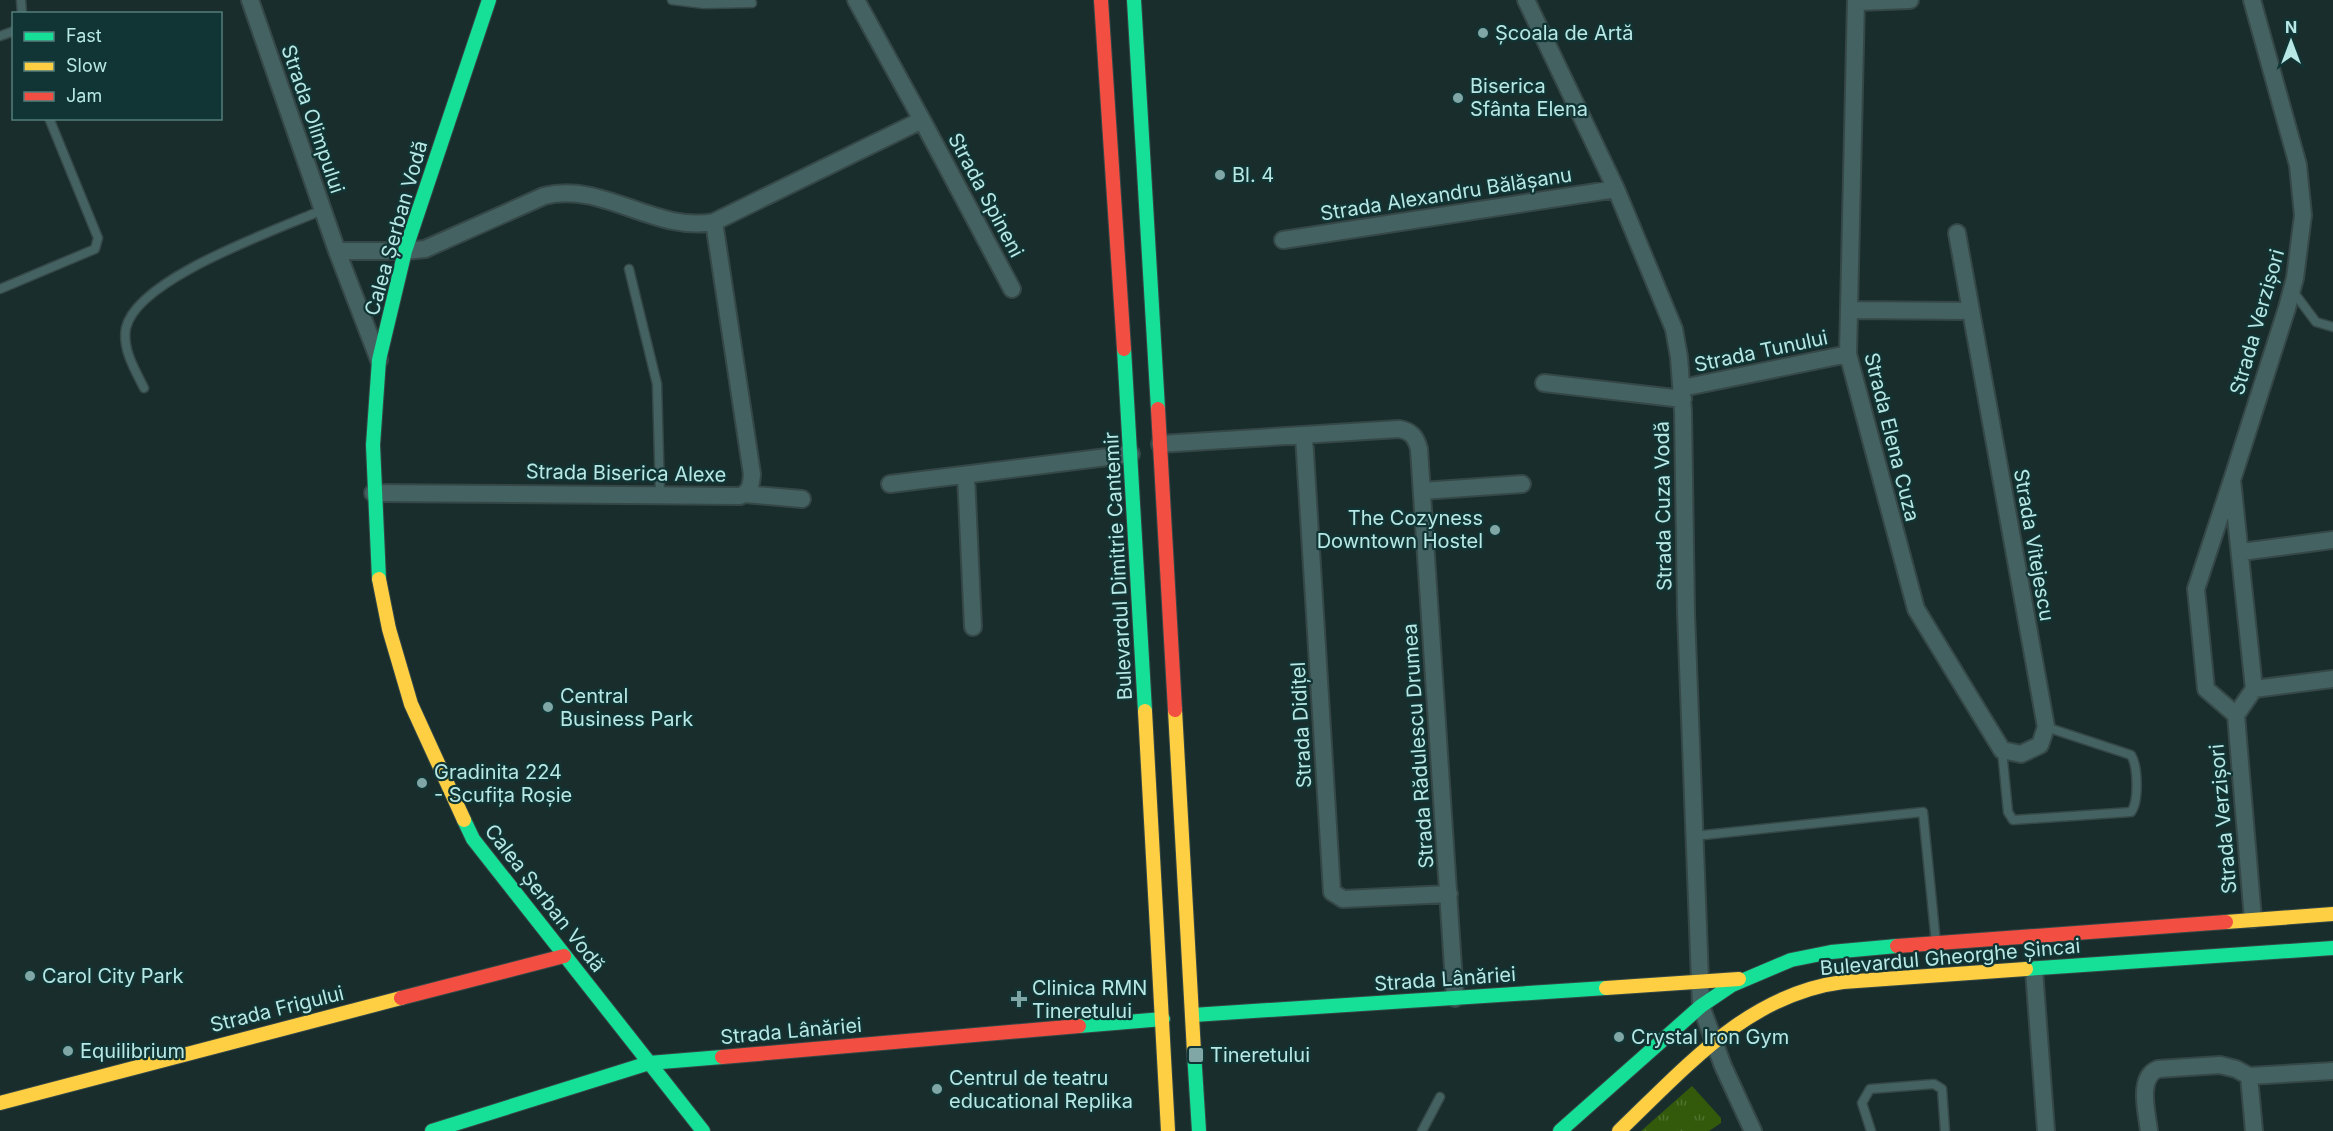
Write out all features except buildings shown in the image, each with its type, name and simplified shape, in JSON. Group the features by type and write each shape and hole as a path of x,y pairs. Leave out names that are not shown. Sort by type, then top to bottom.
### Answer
{"main road":[{"name":"Calea Șerban Vodă","path":"489,0 405,251 379,360 373,493 377,571 382,602 411,704 472,839 703,1131"},
{"name":"Bulevardul Dimitrie Cantemir","path":"1101,0 1131,454 1168,1131"},
{"path":"1134,0 1199,1131"},
{"name":"Bulevardul Gheorghe Șincai","path":"1560,1131 1701,1006 1744,979 1772,966 1813,955 2333,914"},
{"name":"Bulevardul Gheorghe Șincai","path":"1619,1131 1714,1042 1758,1011 1812,988 1873,979 2034,970 2333,948"},
{"name":"Strada Frigului","path":"0,1103 238,1039 564,956"},
{"name":"Bulevardul Gheorghe Șincai","path":"1699,982 1744,979"},
{"name":"Strada Lânăriei","path":"1193,1015 1699,982"},
{"name":"Strada Lânăriei","path":"432,1131 649,1063 1163,1019"}],"street":[{"name":"Strada Olimpului","path":"250,0 322,210 379,360"},
{"name":"Strada Spineni","path":"856,0 1012,289"},
{"name":"Strada Cuza Vodă","path":"1526,0 1616,189 1674,329 1683,394 1686,613 1701,1006 1714,1042 1754,1131"},
{"path":"1857,1 1910,0"},
{"name":"Strada Verzișori","path":"2236,715 2206,689 2196,589 2292,289 2302,224 2302,190 2252,0"},
{"name":"Strada Elena Cuza","path":"1857,1 1848,354 1916,609 2002,750"},
{"path":"337,251 405,251 437,245 544,196 559,193 598,197 681,224 714,222 922,120"},
{"name":"Strada Alexandru Bălășanu","path":"1283,240 1616,189"},
{"name":"Strada Biserica Alexe","path":"373,493 745,494 750,488 752,474 714,222"},
{"name":"Strada Vitejescu","path":"1958,232 2046,727"},
{"path":"1849,310 1971,311"},
{"name":"Strada Tunului","path":"1544,383 1683,394 1848,354"},
{"name":"Strada Rădulescu Drumea","path":"1160,444 1399,429 1408,431 1416,438 1422,491 1455,998"},
{"name":"Strada Didițel","path":"1304,436 1332,892 1343,899 1449,894"},
{"path":"890,484 1131,454"},
{"path":"966,475 973,627"},
{"name":"Strada Verzișori","path":"2232,480 2254,688 2236,715 2253,919"},
{"path":"1422,491 1522,484"},
{"path":"745,494 802,499"},
{"path":"2241,552 2333,540"},
{"path":"2254,688 2333,679"},
{"path":"2002,750 2014,754 2031,751 2042,743 2046,727"},
{"path":"2034,970 2046,1131"},
{"path":"2149,1131 2146,1082 2153,1071 2220,1065 2236,1069 2249,1076 2333,1071"},
{"path":"2249,1076 2254,1131"}],"lane":[{"path":"672,0 704,4 752,3"},
{"path":"0,289 94,249 97,244 98,238 50,120"},
{"path":"144,388 131,364 125,340 126,326 144,300 158,288 202,262 322,210"},
{"path":"629,269 657,384 660,495"},
{"path":"2292,289 2316,322 2333,327"},
{"path":"2002,750 2008,812 2013,820 2131,812 2135,802 2134,761 2131,754 2046,727"},
{"path":"1694,836 1923,812 1936,944"},
{"path":"1870,1131 1862,1103 1870,1089 1934,1084 1942,1089 1945,1131"},
{"path":"1422,1131 1440,1097"}],"green space":[{"path":"1692,1086 1721,1118 1721,1123 1709,1131 1641,1131"}],"traffic: fast":[{"path":"379,579 373,445 379,360 405,251 489,0"},
{"path":"1134,0 1158,409"},
{"path":"1124,349 1145,711"},
{"path":"464,820 473,839 703,1131"},
{"path":"1560,1131 1701,1006 1732,985 1791,960 1831,952 1897,946"},
{"path":"2026,969 2333,948"},
{"path":"1193,1015 1606,988"},
{"path":"1079,1026 1163,1019"},
{"path":"1194,1052 1199,1131"},
{"path":"432,1131 649,1063 722,1057"}],"traffic: slow":[{"path":"379,579 389,629 411,704 464,820"},
{"path":"1175,710 1194,1052"},
{"path":"1145,711 1168,1131"},
{"path":"2226,922 2333,914"},
{"path":"1619,1131 1668,1083 1720,1038 1748,1018 1777,1002 1809,989 1843,982 2026,969"},
{"path":"1606,988 1739,979"},
{"path":"0,1103 401,998"}],"traffic: jam":[{"path":"1101,0 1124,349"},
{"path":"1158,409 1175,710"},
{"path":"1897,946 2226,922"},
{"path":"401,998 564,956"},
{"path":"722,1057 1079,1026"}],"place":[{"name":"Școala de Artă","path":"1483,33"},
{"name":"Biserica Sfânta Elena","path":"1458,98"},
{"name":"Bl. 4","path":"1220,175"},
{"name":"The Cozyness Downtown Hostel","path":"1495,530"},
{"name":"Central Business Park","path":"548,707"},
{"name":"Gradinita 224 - Scufița Roșie","path":"422,783"},
{"name":"Carol City Park","path":"30,976"},
{"name":"Clinica RMN Tineretului","path":"1019,999"},
{"name":"Crystal Iron Gym","path":"1619,1037"},
{"name":"Equilibrium","path":"68,1051"},
{"name":"Tineretului","path":"1196,1055"},
{"name":"Centrul de teatru educational Replika","path":"937,1089"}]}
